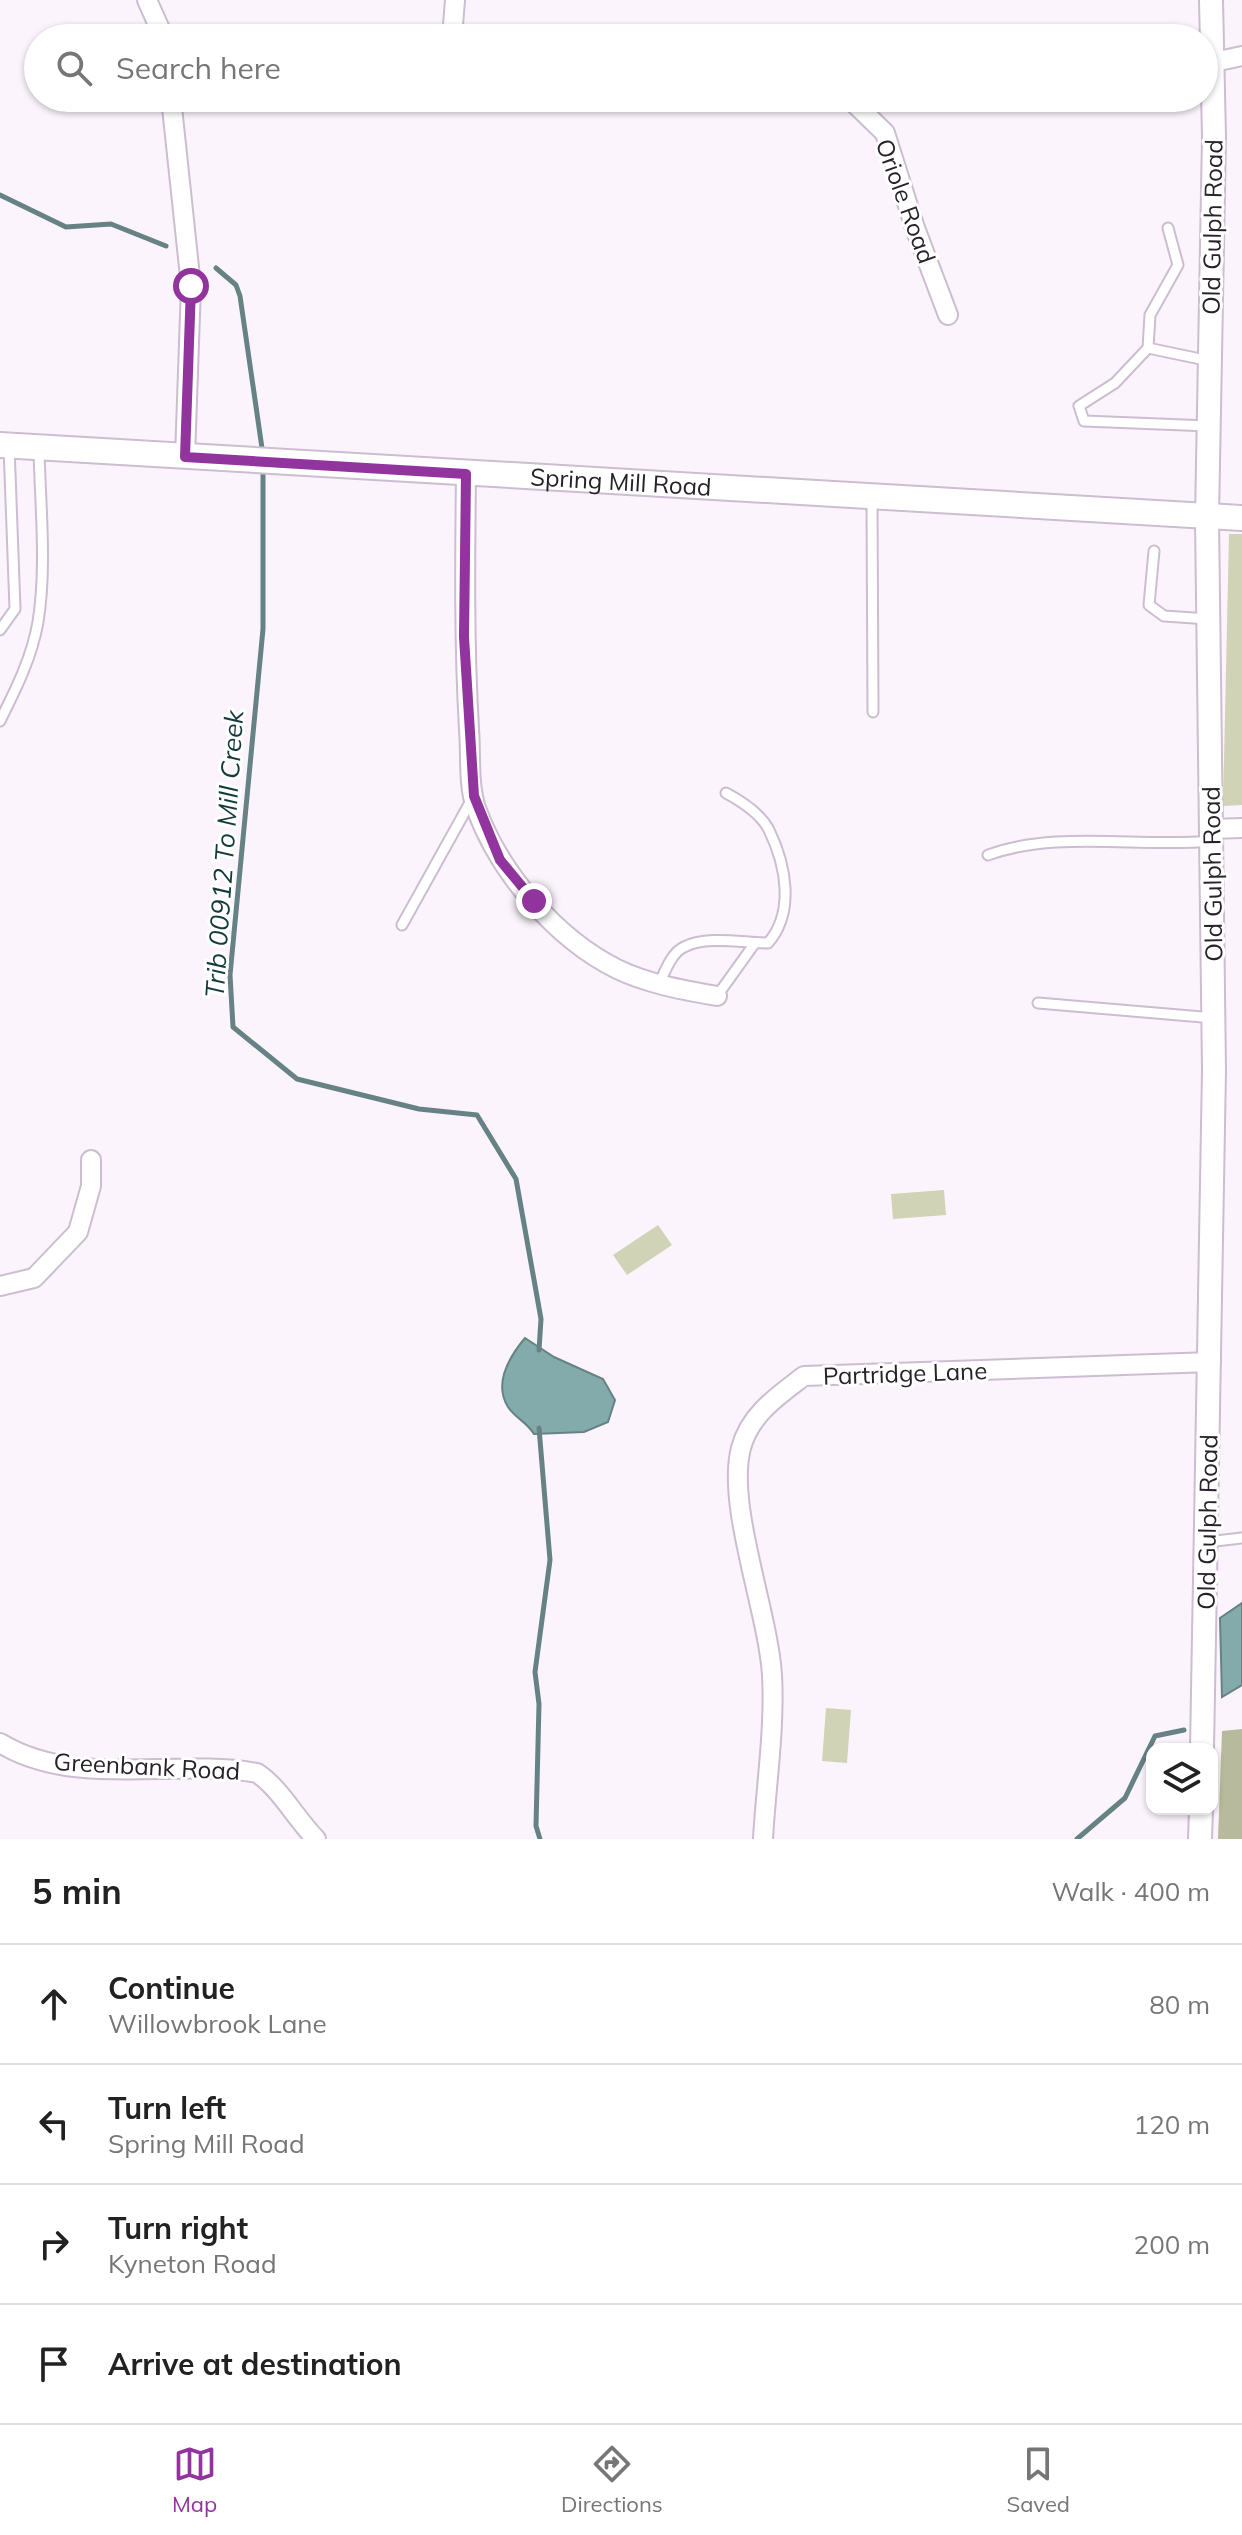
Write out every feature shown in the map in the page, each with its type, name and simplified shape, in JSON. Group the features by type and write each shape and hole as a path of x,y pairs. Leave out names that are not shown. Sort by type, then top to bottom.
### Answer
{"main road":[{"name":"Spring Mill Road","path":"4,445 1242,518"}],"street":[{"path":"147,0 158,24"},
{"path":"453,24 455,0"},
{"name":"Old Gulph Road","path":"1211,0 1212,24"},
{"path":"1218,61 1242,56"},
{"path":"172,112 191,286 185,457"},
{"name":"Oriole Road","path":"863,112 885,133 915,228 948,315"},
{"name":"Old Gulph Road","path":"1202,1743 1211,1362 1214,1018 1207,518 1213,112"},
{"path":"466,474 464,637 474,796 500,860 534,901 574,940 617,969 659,984 717,996"},
{"path":"1211,835 1242,828"},
{"path":"0,1286 34,1278 78,1232 91,1186 91,1160"},
{"name":"Partridge Lane","path":"763,1839 772,1677 766,1623 740,1505 741,1448 759,1411 804,1376 1211,1362"},
{"name":"Greenbank Road","path":"0,1743 23,1757 90,1768 257,1773 268,1780 293,1816 316,1839"},
{"path":"1200,1839 1201,1815"}],"lane":[{"path":"1168,228 1178,265 1150,315 1148,348 1115,383 1079,406 1084,421 1209,426"},
{"path":"1148,348 1210,361"},
{"path":"0,630 15,609 4,445"},
{"path":"0,721 24,672 38,623 42,569 39,448"},
{"path":"872,498 873,712"},
{"path":"1154,551 1149,605 1164,616 1209,619"},
{"path":"659,984 682,947 699,942 768,943 782,927 787,892 769,828 742,801 726,793"},
{"path":"402,925 474,796"},
{"path":"988,855 1017,845 1135,842 1164,846 1211,835"},
{"path":"717,996 755,943"},
{"path":"1038,1003 1214,1018"},
{"path":"1207,1542 1242,1538"}],"shaded area":[{"path":"1229,534 1242,534 1242,805 1223,806"},
{"path":"944,1190 946,1215 893,1219 891,1194"},
{"path":"658,1225 672,1245 627,1275 613,1255"},
{"path":"525,1338 554,1357 603,1379 615,1400 608,1422 584,1432 534,1434 514,1414 504,1398 503,1379 509,1361"},
{"path":"1242,1603 1242,1685 1222,1697 1220,1618"},
{"path":"826,1708 851,1710 847,1763 822,1761"},
{"path":"1242,1729 1242,1839 1218,1839 1222,1731"}],"waterway":[{"name":"Trib 00912 To Mill Creek","path":"0,195 66,227 111,224 166,246"},
{"name":"Trib 00912 To Mill Creek","path":"216,268 236,285 240,296 263,455"},
{"name":"Trib 00912 To Mill Creek","path":"263,469 263,629 230,975 233,1027 297,1079 419,1109 477,1115 516,1179 541,1319 539,1350"},
{"name":"Trib 00912 To Mill Creek","path":"539,1428 550,1560 535,1672 539,1704 536,1826 540,1839"},
{"path":"1077,1839 1125,1798 1155,1736 1184,1730"}],"route":[{"path":"191,286 185,457 466,474 464,637 475,806 500,860 534,901"}]}
